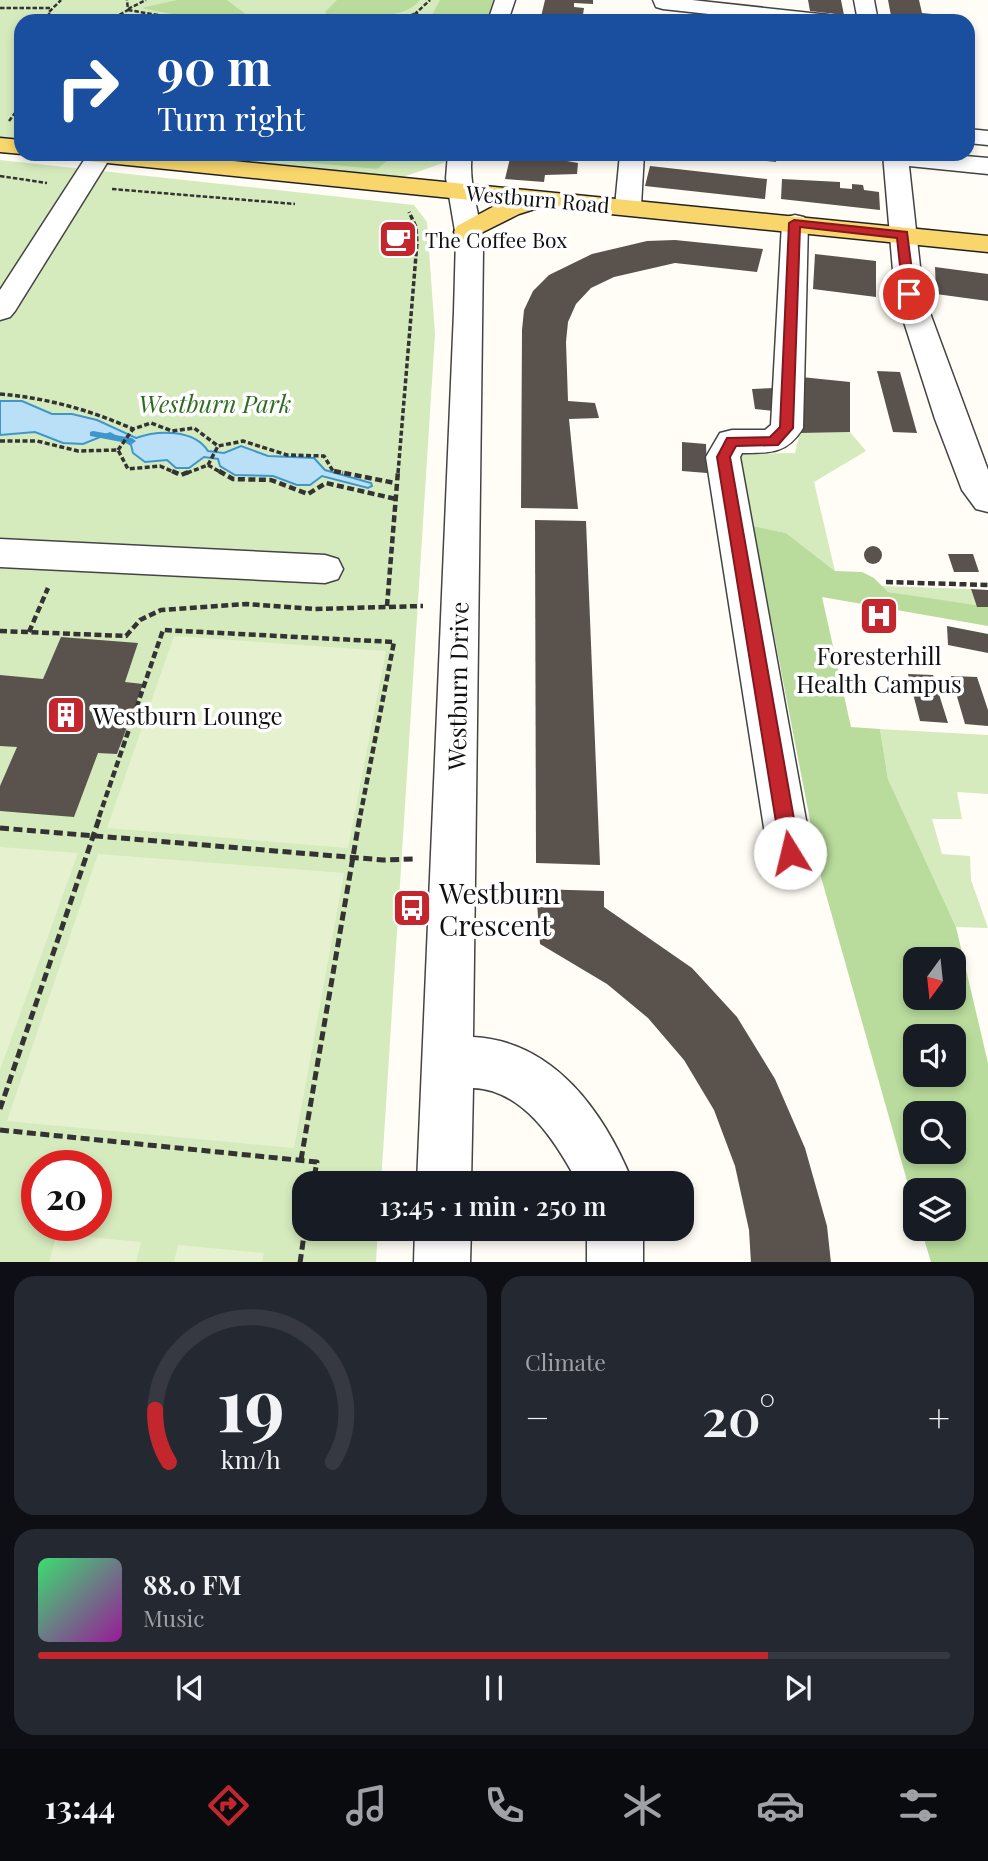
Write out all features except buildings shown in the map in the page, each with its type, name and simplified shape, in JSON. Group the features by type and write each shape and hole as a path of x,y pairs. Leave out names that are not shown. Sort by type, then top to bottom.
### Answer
{"main road":[{"name":"Westburn Road","path":"149,161 462,195 545,198 988,244"},
{"path":"462,195 510,208 545,198"}],"street":[{"path":"653,4 757,14"},
{"path":"0,311 26,274 91,161"},
{"path":"628,206 631,161"},
{"path":"896,161 909,294 951,419 979,491 988,500"},
{"path":"942,161 988,166"},
{"name":"Westburn Drive","path":"444,1171 458,606 469,312 462,195"},
{"path":"790,853 723,457 732,441 773,442 787,428 794,223"},
{"path":"0,553 325,569"},
{"path":"447,1061 506,1067 540,1091 562,1109 586,1144 600,1171"},
{"path":"442,1262 443,1241"},
{"path":"615,1241 615,1262"}],"path":[{"path":"0,8 50,8 61,0"},
{"path":"127,0 128,10"},
{"path":"121,14 146,0"},
{"path":"416,13 430,0"},
{"path":"49,14 50,8"},
{"path":"128,10 152,14"},
{"path":"4,134 14,117"},
{"path":"0,176 76,187 306,204"},
{"path":"387,606 395,483 417,243 416,227 407,214 429,201 462,195"},
{"path":"0,394 33,397 97,413 133,429"},
{"path":"118,450 133,429 151,423 172,431 194,428 219,446 243,441 287,455 324,456 333,471 395,483"},
{"path":"0,441 37,441 78,451 118,450"},
{"path":"118,450 128,469 160,466 181,475 208,465 219,446"},
{"path":"208,465 233,479 271,480 308,494 326,483 396,499"},
{"path":"29,632 61,556"},
{"path":"886,582 988,585"},
{"path":"0,631 126,636 140,620 161,610 247,604 314,609 458,606"},
{"path":"0,1109 163,630 394,642 352,858 301,1160"},
{"path":"0,828 352,858 453,859"},
{"path":"0,1130 317,1162 315,1171"},
{"path":"300,1262 303,1241"}],"green space":[{"path":"0,0 493,0 489,14 14,14 14,138 0,137"},
{"path":"177,0 227,0 245,14 172,14 142,8"},
{"path":"337,0 420,0 408,10 393,14 325,12"},
{"path":"440,0 493,0 489,14 433,14"},
{"name":"Westburn Park","path":"0,160 414,205 427,222 435,334 382,1171 292,1171 292,1241 377,1241 376,1262 0,1262"},
{"path":"243,161 446,161 403,177"},
{"path":"292,161 387,161 377,169"},
{"path":"850,432 866,451 814,482 835,571 786,533 753,526 738,454 795,453 800,433"},
{"path":"753,526 786,533 835,571 862,572 874,578 888,592 988,607 988,626 822,597 851,727 880,729 888,779 956,927 961,947 903,947 903,1010 966,1010 966,970 988,1063 988,1262 931,1262 925,1241 966,1241 966,1178 906,1178 821,877"},
{"path":"881,586 971,589 977,607 888,592"},
{"path":"174,636 386,651 348,848 107,828"},
{"path":"880,729 988,735 988,794 957,792 962,819 932,819 942,854 970,856 971,880 988,928 956,927 888,779"},
{"path":"0,847 78,853 0,1070"},
{"path":"98,854 344,873 294,1148 7,1121"},
{"path":"112,1239 141,1242 136,1262 49,1262 55,1241"},
{"path":"178,1245 264,1253 262,1262 174,1262"}],"water":[{"path":"0,401 22,401 52,414 72,414 97,420 136,438 175,433 194,439 208,451 224,453 241,446 268,456 314,458 325,470 371,483 372,486 368,488 322,476 310,485 297,485 273,476 235,475 220,466 218,459 204,457 189,468 176,468 167,460 145,462 133,453 131,445 110,433 83,444 63,443 35,432 0,435"}],"waterway":[{"path":"93,434 132,441"}],"place":[{"name":"The Coffee Box","path":"398,239"},
{"name":"Foresterhill Health Campus","path":"879,616"},
{"name":"Westburn Lounge","path":"66,715"},
{"name":"Westburn Crescent","path":"412,908"}],"route":[{"path":"790,853 723,457 732,441 773,442 787,428 794,223 903,235 909,294"}]}
